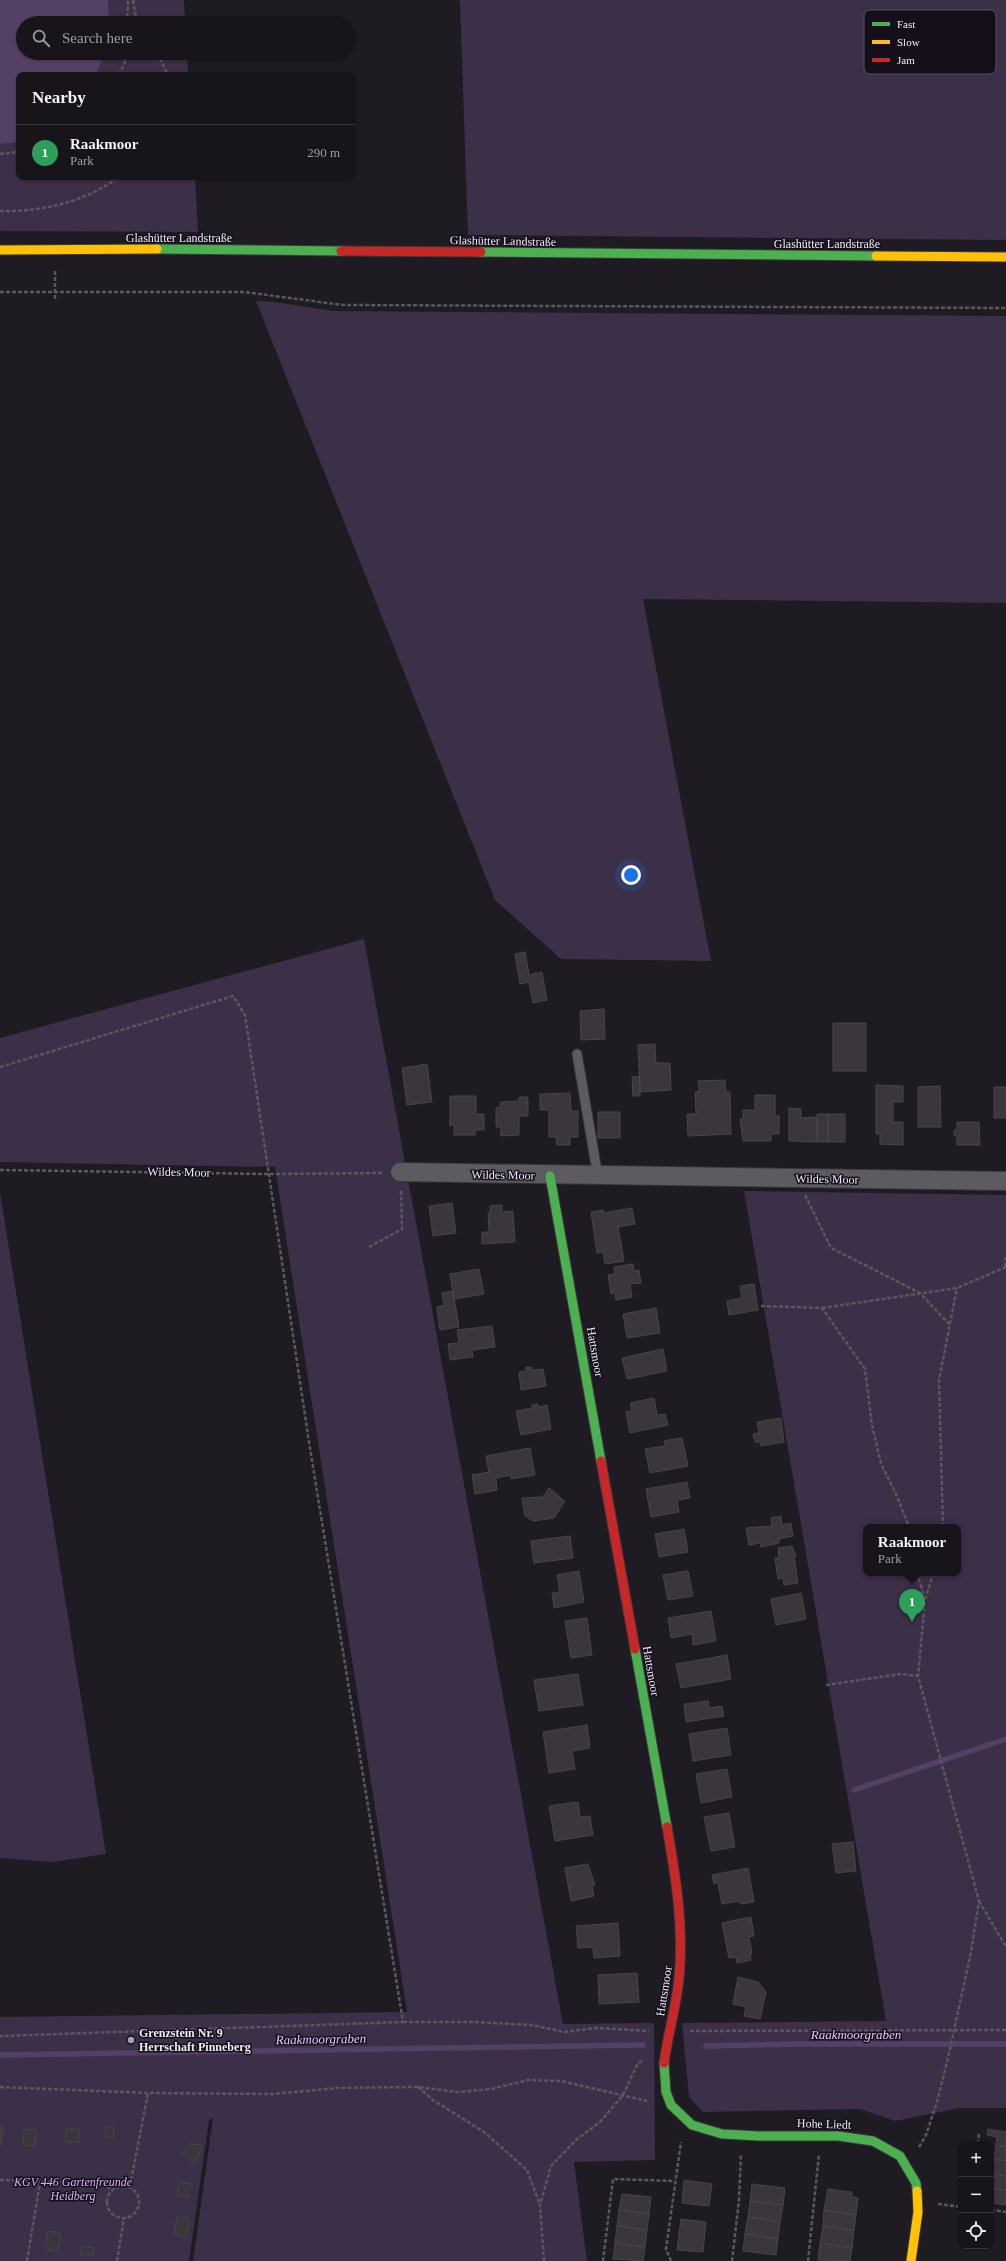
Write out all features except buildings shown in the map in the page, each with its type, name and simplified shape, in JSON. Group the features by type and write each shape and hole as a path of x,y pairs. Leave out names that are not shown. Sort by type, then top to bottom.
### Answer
{"street":[{"name":"Glashütter Landstraße","path":"0,250 176,249 1006,257"},
{"name":"Wildes Moor","path":"400,1172 598,1177 1006,1181"},
{"name":"Hattsmoor","path":"550,1176 680,1896 682,1949 678,1990 667,2050 665,2088 671,2106 685,2121 701,2129 729,2135"},
{"name":"Hohe Liedt","path":"729,2135 854,2136 893,2149 908,2165 916,2183 918,2201 911,2261"}],"lane":[{"path":"577,1054 598,1177"}],"path":[{"path":"127,16 128,0"},
{"path":"133,0 136,16"},
{"path":"120,72 125,60"},
{"path":"160,60 166,72"},
{"path":"0,154 16,152"},
{"path":"0,212 22,212 69,201 103,189 114,180"},
{"path":"55,250 55,299"},
{"path":"0,292 244,292 343,305 1006,308"},
{"path":"0,1068 233,996 245,1015 309,1442 403,2022"},
{"name":"Wildes Moor","path":"0,1170 269,1174 400,1172"},
{"path":"369,1247 402,1229 400,1172"},
{"path":"796,1178 831,1248 920,1293 949,1324"},
{"path":"761,1306 822,1308 958,1288 1006,1267 1006,1257"},
{"path":"943,1524 939,1380 949,1324 958,1288"},
{"path":"822,1308 865,1369 872,1425 881,1464 897,1496 908,1524"},
{"path":"918,1576 925,1601"},
{"path":"931,1576 925,1601 918,1676 979,1901 1006,1947"},
{"path":"826,1685 901,1674 918,1676"},
{"path":"908,2165 926,2134 937,2102 971,1952 979,1901"},
{"path":"0,2036 403,2022 532,2025 564,2032 597,2028 635,2031 1006,2030"},
{"path":"540,2205 551,2166 576,2140 600,2122 623,2095 638,2063 667,2050"},
{"path":"0,2087 148,2093 272,2094 338,2088 417,2087 458,2092 492,2089 528,2080 561,2081 671,2106"},
{"path":"417,2087 433,2100 484,2132 527,2170 540,2205 544,2261"},
{"path":"130,2187 148,2093"},
{"path":"671,2261 666,2249 674,2181 685,2121"},
{"path":"978,2141 979,2134"},
{"path":"732,2261 739,2200 742,2135"},
{"path":"808,2261 821,2136"},
{"path":"603,2261 614,2178 674,2181"},
{"path":"0,2180 102,2183 112,2190"},
{"path":"27,2261 40,2182"},
{"path":"120,2185 130,2187 137,2192 140,2199 139,2207 131,2216 124,2218 113,2214 109,2209 107,2198 112,2190 120,2185"},
{"path":"994,2210 1006,2212"},
{"path":"117,2261 124,2218"}],"green space":[{"path":"108,0 184,0 185,16 109,16"},
{"path":"460,0 1006,0 1006,240 468,235"},
{"path":"102,60 187,60 188,72 97,72"},
{"path":"16,142 16,180 195,180 198,232 0,231 0,144"},
{"path":"256,301 275,302 333,311 1006,316 1006,603 643,599 711,961 561,959 495,900"},
{"name":"KGV 446 Gartenfreunde Heidberg","path":"364,939 563,2024 654,2023 655,2160 574,2162 587,2261 193,2261 213,2118 209,2120 189,2261 0,2261 0,2017 407,2012 275,1167 0,1162 0,1038"},
{"path":"744,1191 1006,1195 1006,2108 959,2108 895,2121 860,2109 703,2112 689,2097 682,2023 886,2021"},
{"path":"0,1192 106,1854 52,1862 0,1858"}],"shaded area":[{"path":"0,0 108,0 109,16 16,16 16,60 102,60 97,72 16,72 16,142 0,144"}],"waterway":[{"path":"854,1790 1006,1739"},
{"name":"Raakmoorgraben","path":"706,2046 803,2044 1006,2044"},
{"name":"Raakmoorgraben","path":"0,2055 643,2045"}],"traffic: fast":[{"path":"157,249 341,251"},
{"path":"481,252 876,256"},
{"path":"550,1176 601,1461"},
{"path":"635,1649 667,1827"},
{"path":"664,2063 666,2092 671,2105 692,2125 722,2134 759,2136 838,2136 873,2141 900,2156 916,2183 917,2191"}],"traffic: slow":[{"path":"0,250 157,249"},
{"path":"876,256 1006,257"},
{"path":"911,2261 918,2212 917,2191"}],"traffic: jam":[{"path":"341,251 481,252"},
{"path":"601,1461 635,1649"},
{"path":"664,2063 678,1989 680,1960 680,1922 667,1827"}],"place":[{"name":"Raakmoor","path":"912,1622"},
{"name":"Grenzstein Nr. 9 Herrschaft Pinneberg","path":"131,2040"}]}
